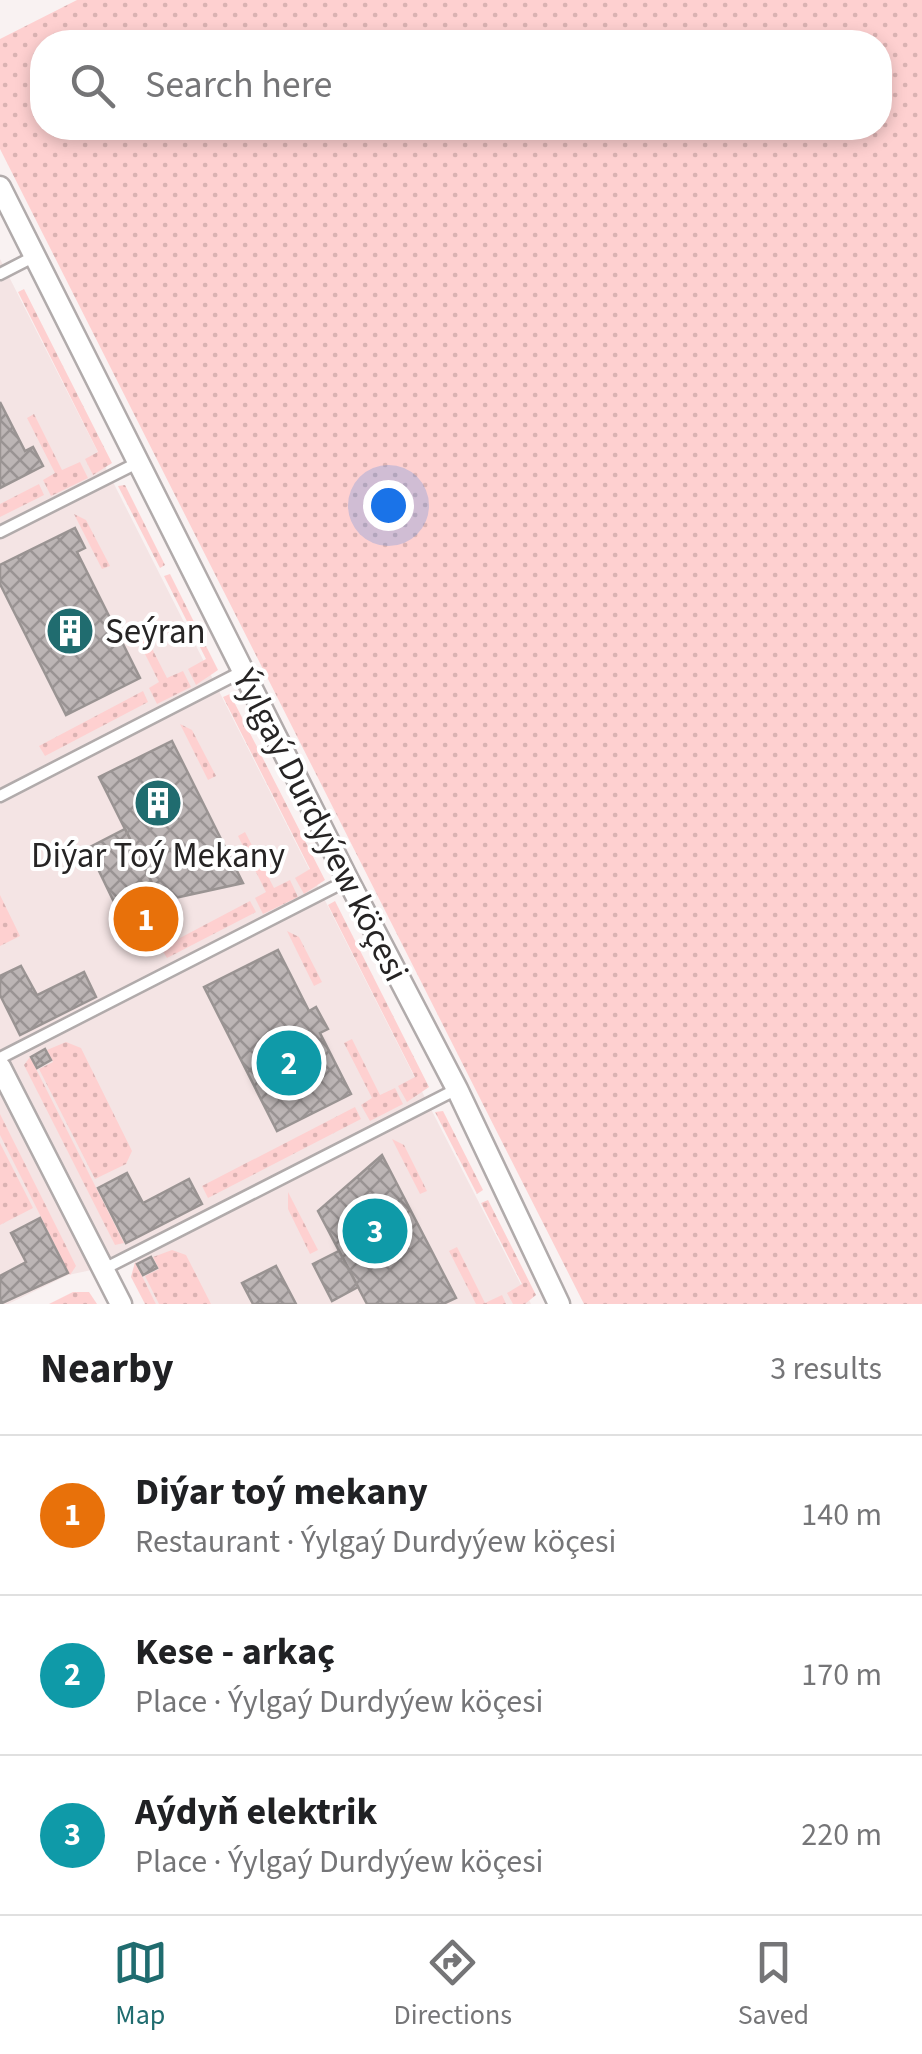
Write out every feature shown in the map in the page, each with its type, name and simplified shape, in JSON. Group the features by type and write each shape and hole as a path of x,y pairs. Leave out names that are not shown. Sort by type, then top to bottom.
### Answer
{"street":[{"name":"Ýylgaý Durdyýew köçesi","path":"0,187 457,1089 553,1302"},
{"path":"0,1067 122,1304"}],"lane":[{"path":"0,274 35,256"},
{"path":"0,532 138,463"},
{"path":"0,796 243,671"},
{"path":"0,1058 348,880"},
{"path":"104,1269 457,1089"}],"shaded area":[{"path":"77,0 922,0 922,1304 584,1304 0,149 0,39"},
{"path":"0,259 531,1304 156,1304 134,1261 68,1275 8,1304 0,1304"},
{"path":"24,289 112,463 93,475 85,459 98,452 18,292"},
{"path":"34,414 62,470 80,462 88,478 51,496 43,480 55,473 27,418"},
{"path":"39,484 44,495 0,517 0,504"},
{"path":"125,485 165,565 160,568 118,486"},
{"path":"74,514 86,520 110,566 102,569"},
{"path":"170,574 218,670 196,685 188,669 206,659 164,576"},
{"path":"139,623 167,678 183,671 191,687 157,704 149,688 159,682 131,626"},
{"path":"143,691 148,702 45,756 39,746"},
{"path":"230,694 325,880 304,894 295,878 310,869 223,697"},
{"path":"180,724 192,730 216,776 208,780"},
{"path":"245,832 274,888 290,880 298,897 263,914 255,898 266,892 238,836"},
{"path":"0,895 20,936 0,946"},
{"path":"250,901 256,912 167,958 161,948"},
{"path":"335,901 429,1087 407,1102 398,1086 415,1077 328,905"},
{"path":"287,931 299,937 322,982 314,986"},
{"path":"352,1039 380,1095 395,1088 403,1104 370,1121 361,1105 372,1098 344,1043"},
{"path":"66,1042 81,1048 132,1151 126,1164 95,1179 39,1069 53,1062 47,1050"},
{"path":"30,1057 124,1243 115,1245 24,1065"},
{"path":"355,1107 361,1119 208,1198 202,1186"},
{"path":"443,1111 483,1190 477,1194 435,1112"},
{"path":"0,1114 76,1266 70,1275 0,1135"},
{"path":"392,1139 404,1145 427,1191 420,1194"},
{"path":"0,1143 33,1208 0,1225"},
{"path":"288,1192 318,1250 310,1254 288,1209"},
{"path":"488,1200 536,1295 525,1304 513,1304 507,1293 522,1284 481,1203"},
{"path":"457,1247 485,1303 502,1295 506,1304 476,1304 449,1251"},
{"path":"172,1250 186,1255 211,1304 159,1304 145,1276 159,1269 153,1257"},
{"path":"135,1262 156,1304 145,1304 131,1277"},
{"path":"73,1292 89,1292 97,1304 49,1304"}],"building":[{"path":"0,402 25,451 33,447 43,466 0,488"},
{"name":"Seýran","path":"75,528 85,548 77,552 140,678 66,715 0,584 0,565"},
{"name":"Diýar Toý Mekany","path":"172,741 243,883 161,901 99,777"},
{"path":"125,829 151,881 113,900 88,848"},
{"path":"278,950 309,1011 316,1007 328,1029 320,1033 351,1094 277,1131 204,987"},
{"path":"21,966 37,995 84,972 96,997 20,1035 0,995 0,976"},
{"path":"45,1049 51,1060 37,1068 31,1057"},
{"path":"382,1155 456,1298 443,1304 367,1304 318,1211"},
{"path":"127,1173 143,1203 189,1179 202,1204 126,1243 98,1188"},
{"path":"40,1218 68,1273 0,1304 0,1276 26,1262 11,1233"},
{"path":"339,1251 358,1287 332,1301 313,1264"},
{"path":"151,1257 157,1268 143,1275 137,1264"},
{"path":"276,1266 296,1304 253,1304 242,1283"}],"place":[{"name":"Seýran","path":"70,631"},
{"name":"Diýar Toý Mekany","path":"158,803"},
{"name":"Diýar toý mekany","path":"146,919"},
{"name":"Kese - arkaç","path":"289,1063"},
{"name":"Aýdyň elektrik","path":"375,1231"}]}
